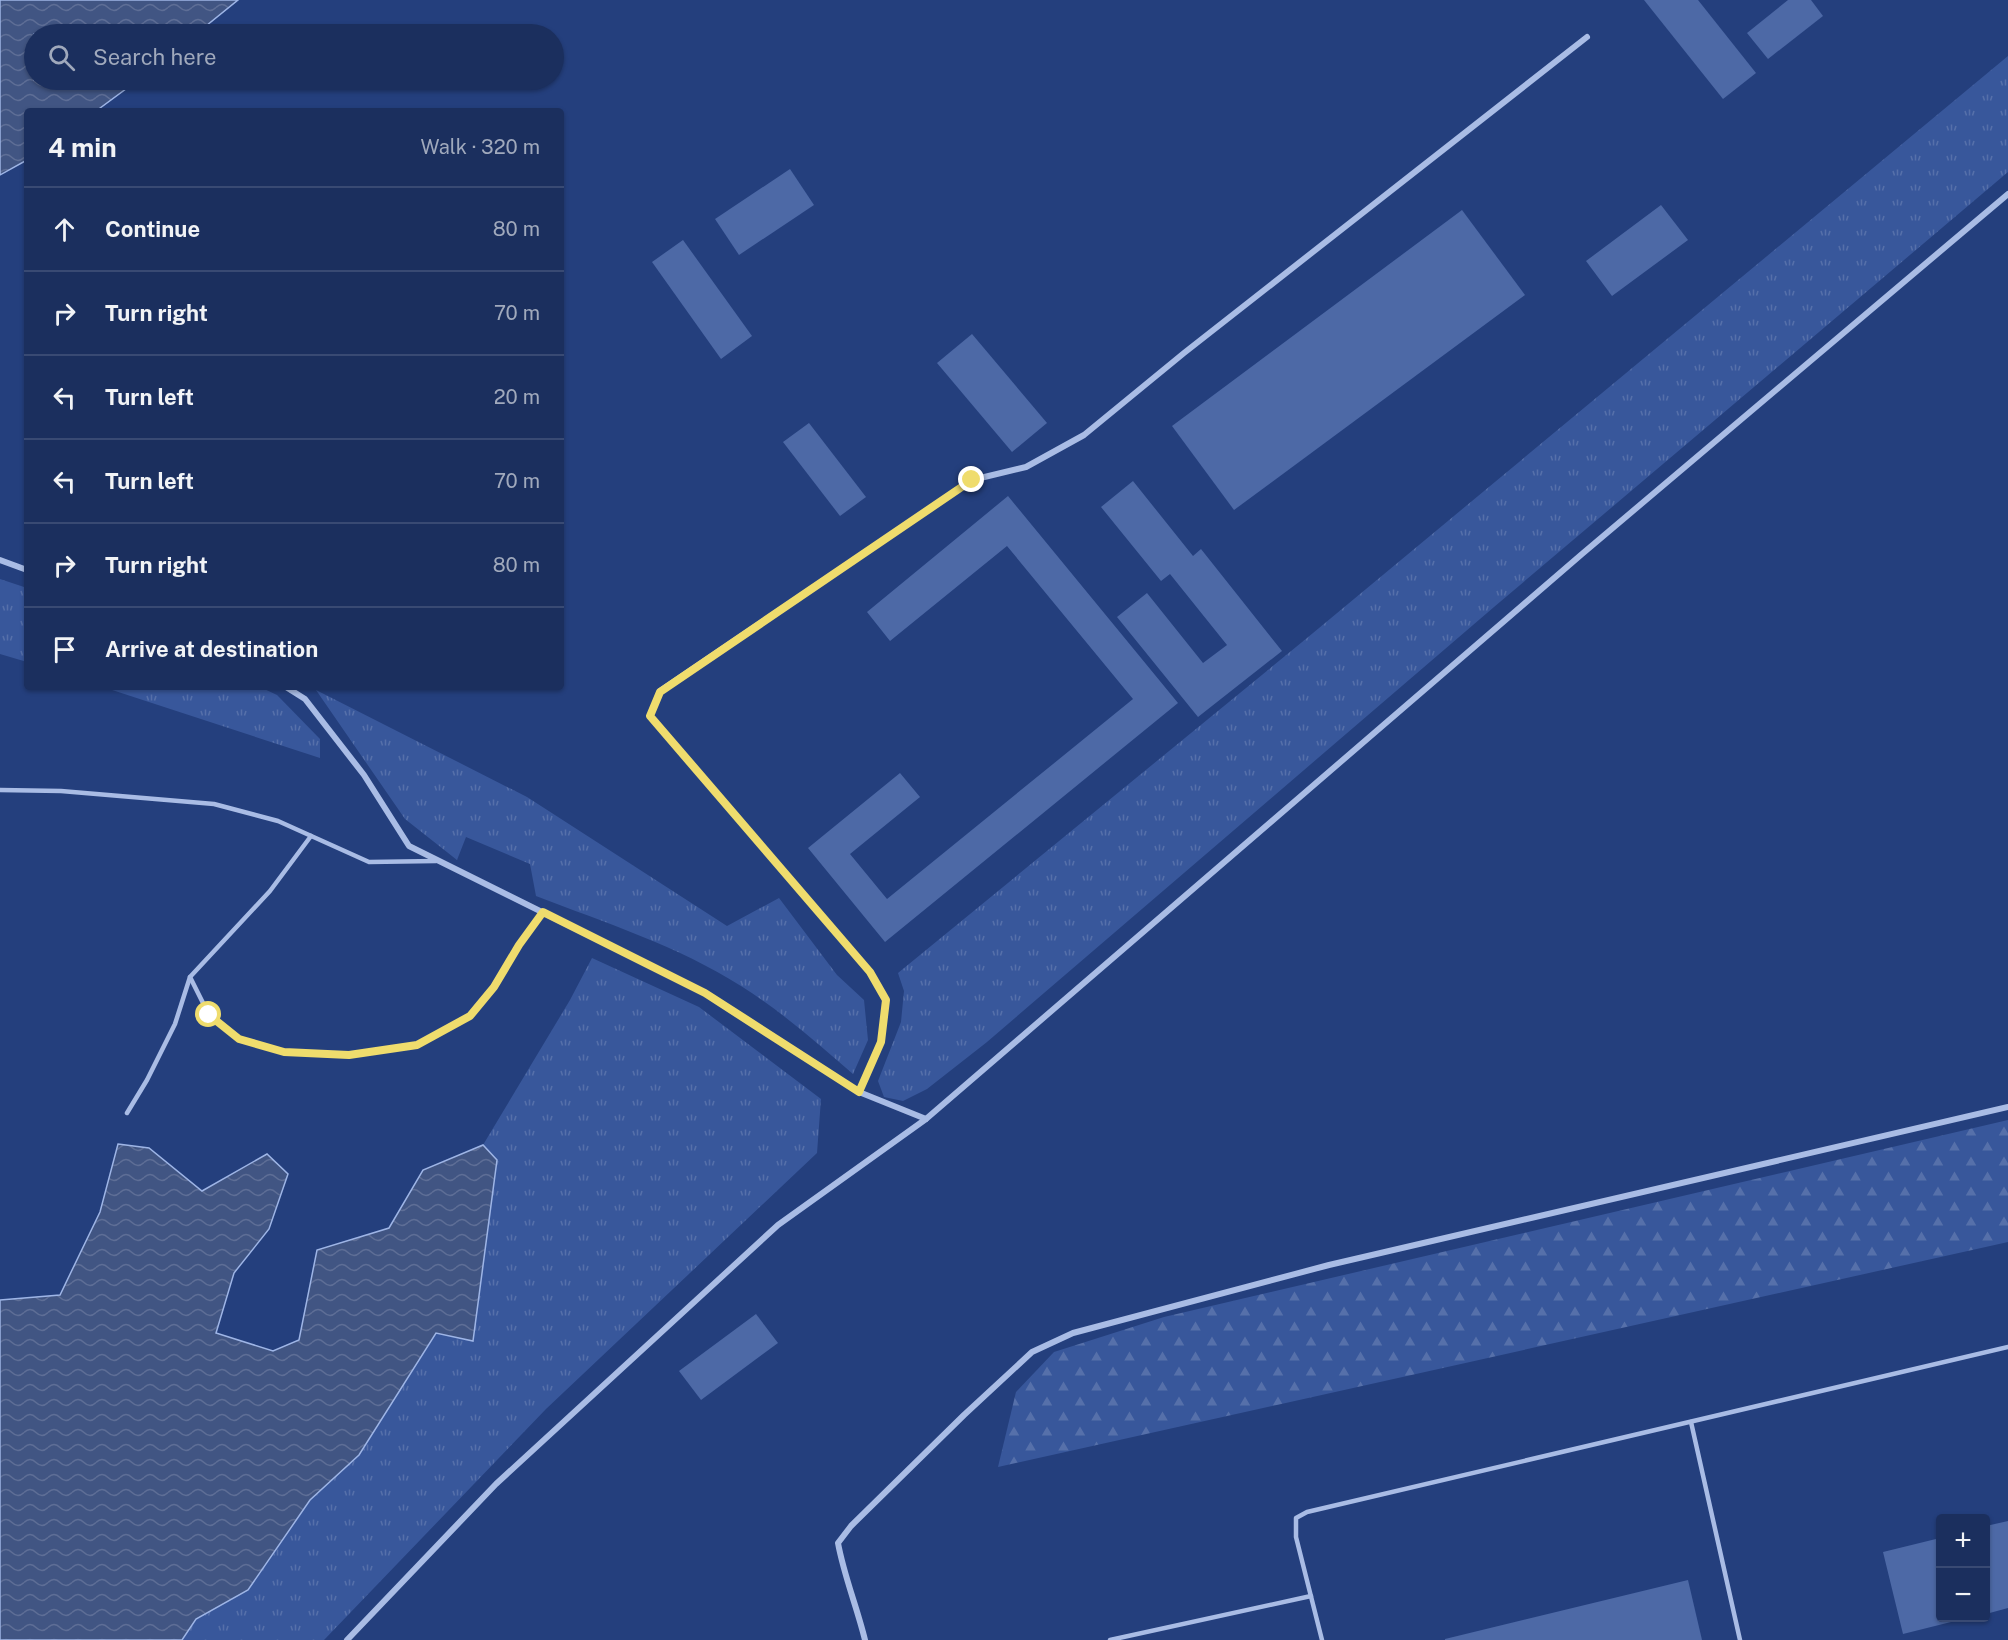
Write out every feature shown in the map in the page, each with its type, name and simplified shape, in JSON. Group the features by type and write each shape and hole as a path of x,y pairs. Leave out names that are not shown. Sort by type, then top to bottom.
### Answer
{"street":[{"path":"859,1092 881,1042 886,1000 870,972 650,716 660,692 972,480 1026,466 1084,435 1184,353 1587,37"},
{"path":"347,1640 496,1484 778,1225 926,1119 1582,554 2008,194"},
{"path":"0,560 24,569"},
{"path":"291,690 305,699 364,776 409,846 705,993 859,1092 926,1119"},
{"path":"865,1640 842,1566 838,1543 867,1510 1032,1352 1073,1333 1329,1266 2008,1107"}],"lane":[{"path":"0,790 61,791 214,804 278,821 369,862 439,861"},
{"path":"127,1113 147,1080 175,1024 190,977 270,891 311,836"},
{"path":"190,977 209,1015 239,1039 284,1052 349,1055 417,1045 470,1016 494,987 519,945 543,912"},
{"path":"1322,1640 1296,1537 1296,1518 1307,1512 2008,1347"},
{"path":"1691,1422 1740,1640"},
{"path":"1110,1640 1311,1596"}],"green space":[{"path":"2008,56 2008,172 1494,607 987,1042 927,1089 903,1101 884,1097 878,1081 901,1022 904,991 898,973 1307,638"},
{"path":"0,579 24,587 24,661 0,654"},
{"path":"112,690 266,690 277,695 320,739 320,758"},
{"path":"316,690 527,797 727,926 779,898 837,975 864,1000 868,1040 853,1074 770,1006 717,972 641,936 536,896 530,864 466,837 457,860 405,819"},
{"path":"592,958 699,1007 821,1099 817,1153 546,1409 324,1640 182,1640 196,1619 248,1590 310,1500 359,1455 436,1333 473,1341 497,1160 483,1145 570,1000"},
{"path":"2008,1120 2008,1242 998,1467 1016,1392 1054,1352 1164,1317"}],"water":[{"path":"0,0 238,0 208,24 24,24 24,90 124,90 100,108 24,108 24,162 0,175"},
{"path":"118,1144 149,1148 202,1191 267,1154 288,1174 269,1229 234,1273 216,1333 273,1351 299,1340 317,1250 389,1228 423,1170 483,1145 497,1160 473,1341 436,1333 359,1455 310,1500 248,1590 196,1619 182,1640 0,1640 0,1300 60,1295 100,1212"}],"building":[{"path":"1644,0 1698,0 1756,73 1723,99"},
{"path":"1788,0 1811,0 1823,16 1768,59 1747,33"},
{"path":"790,169 814,205 739,255 715,219"},
{"path":"1661,205 1688,240 1612,296 1586,261"},
{"path":"1462,210 1525,295 1234,510 1172,426"},
{"path":"683,240 752,336 721,359 652,262"},
{"path":"972,334 1047,423 1012,452 937,363"},
{"path":"809,423 866,497 840,516 783,442"},
{"path":"1133,481 1193,556 1201,549 1282,651 1198,717 1117,617 1147,593 1203,663 1227,645 1170,574 1161,581 1101,507"},
{"path":"1008,496 1178,703 885,942 808,848 900,773 920,797 850,854 887,899 1133,699 1007,546 890,641 867,612"},
{"path":"756,1314 778,1343 701,1400 679,1371"},
{"path":"2008,1521 2008,1608 1990,1613 1990,1568 1990,1525"},
{"path":"1936,1539 1936,1622 1951,1622 1903,1634 1883,1552"},
{"path":"1688,1580 1702,1640 1445,1640 1445,1639"}],"route":[{"path":"209,1015 239,1039 284,1052 349,1055 417,1045 470,1016 494,987 519,945 543,912 705,993 859,1092 881,1042 886,1000 870,972 650,716 660,692 972,480"}]}
